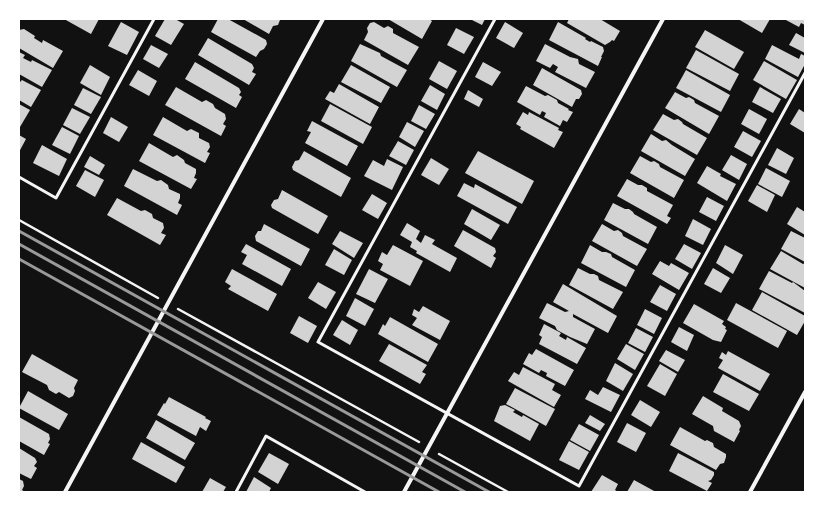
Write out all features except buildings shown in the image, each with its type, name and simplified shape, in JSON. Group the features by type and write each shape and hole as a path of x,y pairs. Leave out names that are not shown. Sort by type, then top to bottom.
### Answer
{"street":[{"path":"65,492 323,19"},
{"path":"404,492 663,19"},
{"path":"750,492 805,392"}],"lane":[{"path":"19,177 56,198 154,19"},
{"path":"495,19 318,342 579,486 805,73"},
{"path":"236,492 266,436 365,492"}],"path":[{"path":"19,220 141,288"},
{"path":"197,320 412,438"},
{"path":"450,460 508,492"}],"railway":[{"path":"19,231 489,492"},
{"path":"19,244 465,492"},
{"path":"19,259 439,492"}]}
